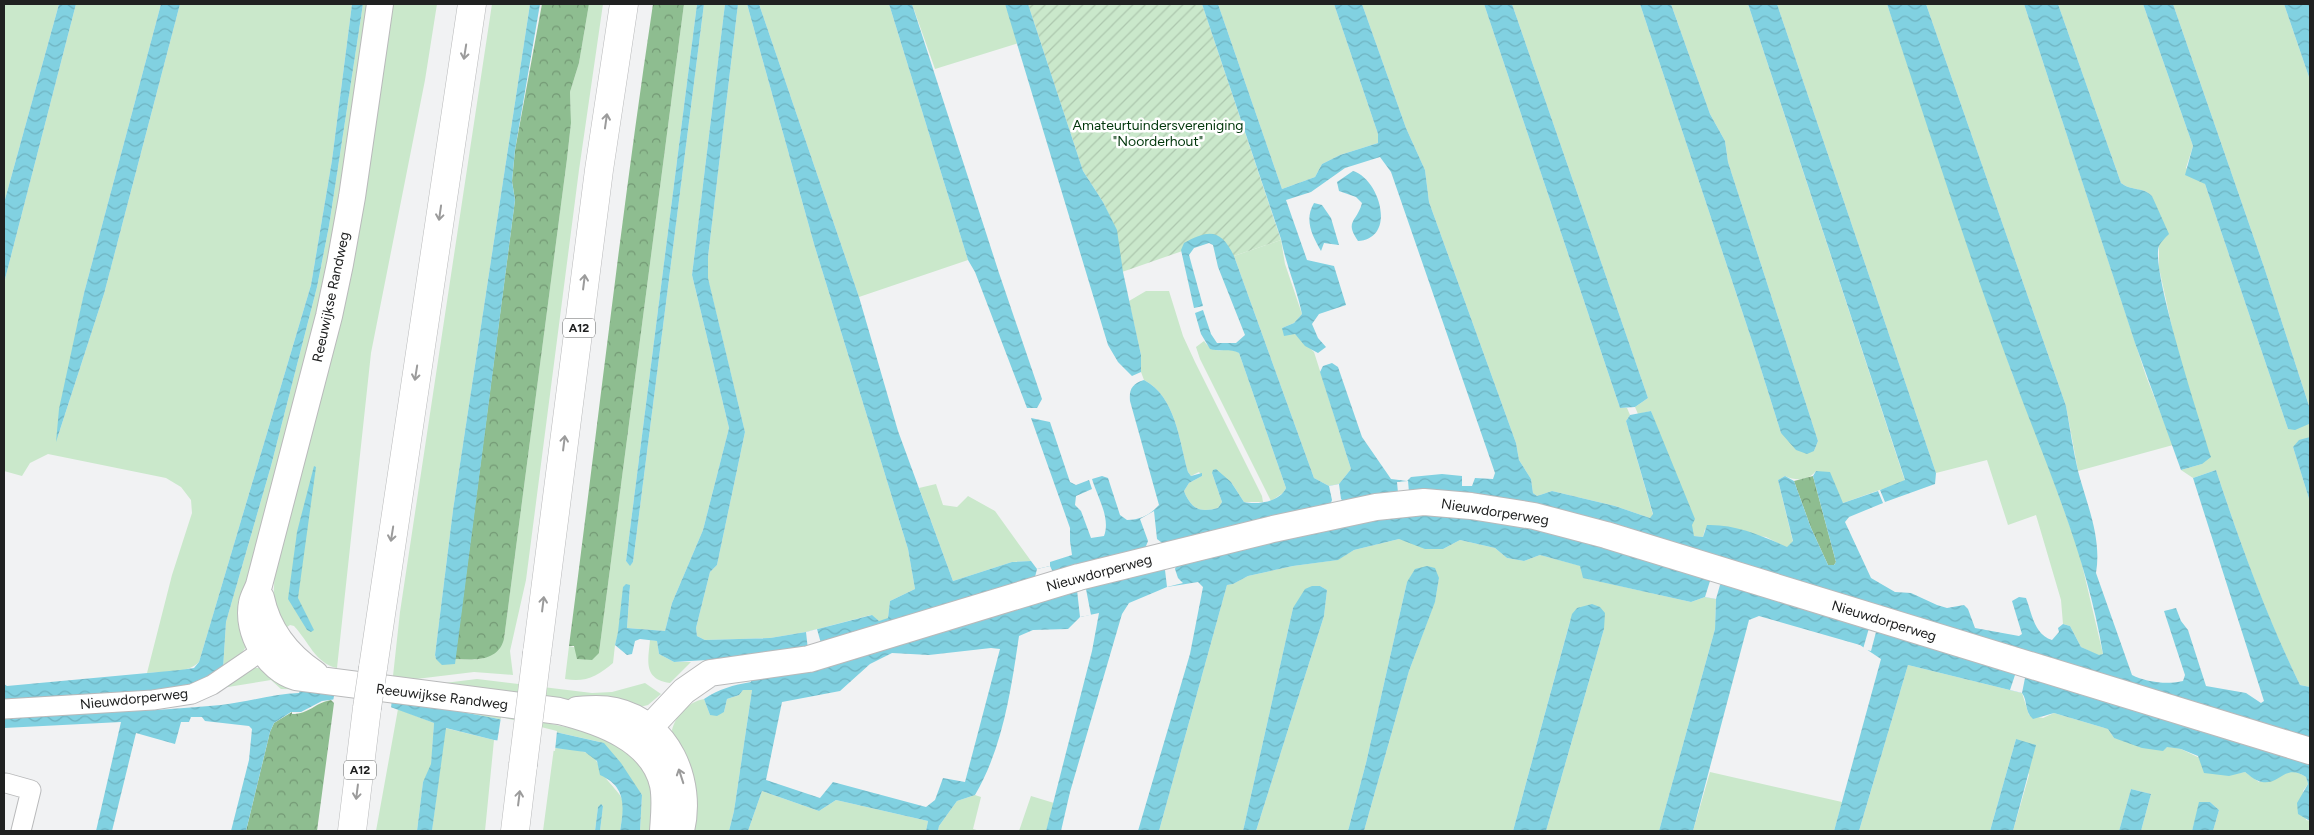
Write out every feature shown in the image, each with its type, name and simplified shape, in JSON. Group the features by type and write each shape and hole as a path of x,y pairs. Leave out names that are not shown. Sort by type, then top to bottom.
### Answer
{"highway":[{"name":"A12","path":"352,831 367,708 472,4"},
{"name":"A12","path":"515,831 598,180 624,4"}],"street":[{"name":"Reeuwijkse Randweg","path":"380,4 353,190 340,264 327,323 260,585 271,645 326,681 558,711 642,735 665,745 681,775 685,796 682,831"},
{"name":"Nieuwdorperweg","path":"642,735 684,691 710,673 809,659 1079,576 1273,529 1376,507 1424,502 1471,506 1534,516 1606,535 2310,751"},
{"name":"Nieuwdorperweg","path":"4,709 153,700 192,694 212,685 271,645"},
{"name":"Reeuwijkse Randweg","path":"642,735 650,758 661,779 665,801 663,831"},
{"path":"6,783 31,790 21,831"}],"green space":[{"path":"4,4 59,4 4,203"},
{"path":"76,4 161,4 84,293 57,439 104,294 180,4 352,4 332,160 311,285 199,662 188,669 182,670 147,673 172,575 192,513 191,500 181,487 166,478 48,454 30,463 22,476 4,471 4,283"},
{"path":"363,4 371,4 327,280 249,642 238,659 223,669 226,622 271,466 317,287 329,226"},
{"path":"388,4 437,4 425,80 371,353 337,668 323,662 294,626 290,625 281,631 273,606 275,567"},
{"path":"492,4 530,4 453,510 435,655 435,657 454,664 455,659 472,660 488,656 504,639 567,159 571,123 570,92 579,63 589,4 603,4 579,170 526,580 510,651 513,675 474,672 416,679 393,676 400,612"},
{"path":"542,4 589,4 579,63 570,92 571,123 567,159 504,639 501,647 491,656 470,660 455,659 515,200 512,181 515,150"},
{"path":"653,4 684,4 599,653 592,660 577,659 574,646 569,646 620,244"},
{"path":"684,4 697,4 626,561 630,565 633,562 704,4 725,4 692,275 729,428 703,530 672,603 665,631 627,628 630,586 615,645 613,663 602,672 585,679 565,679 569,646 599,653"},
{"path":"738,4 747,4 814,244 908,549 915,589 890,601 888,619 879,621 871,615 806,632 770,638 705,640 697,636 696,628 710,572 717,565 745,432 708,279 708,257"},
{"path":"759,4 889,4 968,260 859,297"},
{"path":"912,4 1005,4 1019,43 935,69"},
{"name":"Amateurtuindersvereniging \"Noorderhout\"","path":"1028,4 1202,4 1281,240 1234,256 1214,240 1122,272 1116,230 1103,202 1083,171"},
{"path":"1218,4 1334,4 1378,134 1378,143 1340,155 1322,164 1315,177 1282,189"},
{"path":"1362,4 1484,4 1620,408 1627,408 1630,415 1626,421 1653,515 1650,518 1615,506 1552,491 1537,496 1533,493 1531,479 1519,460 1516,443 1429,202 1425,170 1406,128"},
{"path":"1512,4 1640,4 1781,433 1814,451 1818,441 1728,162 1725,141 1710,114 1671,4 1748,4 1905,481 1843,503 1816,471 1809,477 1802,479 1793,479 1785,476 1778,480 1793,542 1787,548 1766,537 1705,529 1703,537 1694,536 1651,411 1638,414 1635,407 1648,398"},
{"path":"1777,4 1887,4 2012,373 2040,443 2079,552 2103,654 2099,656 2081,647 2070,626 2063,624 2061,600 2036,515 2008,525 1987,460 1936,473"},
{"path":"1926,4 2024,4 2146,376 2173,445 2078,471 2066,406"},
{"path":"2058,4 2143,4 2193,146 2186,168 2205,184 2288,429 2310,422 2310,437 2293,447 2310,502 2310,687 2300,685 2276,633 2244,552 2216,470 2193,478 2181,470 2202,464 2159,268 2159,246 2152,196 2145,191 2121,183"},
{"path":"2173,4 2284,4 2310,80 2310,409 2265,270"},
{"path":"1281,240 1285,264 1302,314 1294,323 1282,328 1295,334 1314,352 1351,469 1339,484 1329,486 1314,478 1234,256"},
{"path":"1146,291 1169,291 1183,336 1262,496 1263,502 1244,502 1231,482 1212,473 1222,502 1218,508 1201,510 1193,506 1187,497 1184,491 1189,483 1202,476 1199,472 1191,476 1188,472 1179,433 1170,408 1155,388 1144,380 1141,372 1141,355 1129,301"},
{"path":"1204,341 1213,349 1239,353 1286,488 1283,493 1271,501 1200,359 1196,347"},
{"path":"1813,476 1836,562 1834,565 1828,565 1811,528 1794,481"},
{"path":"936,484 943,505 957,507 968,496 995,511 1031,561 1012,562 953,581 919,488"},
{"path":"1399,539 1443,549 1460,540 1495,548 1507,558 1524,561 1540,555 1581,566 1584,578 1691,602 1705,597 1716,599 1715,629 1659,831 1546,831 1604,629 1577,608 1570,621 1513,831 1364,831 1409,671 1435,601 1439,578 1407,582 1366,763 1348,831 1256,831 1324,616 1327,590 1320,586 1293,608 1243,831 1159,831 1227,585 1248,576 1293,566 1337,560 1354,550"},
{"path":"650,640 657,641 659,654 674,662 691,662 670,683 655,678 651,673 648,662"},
{"path":"1908,665 2022,693 2029,715 2043,718 2054,713 2108,729 2114,738 2181,749 2233,774 2245,772 2259,782 2268,782 2290,771 2299,773 2306,777 2308,784 2303,791 2306,820 2310,821 2310,831 2213,831 2219,810 2210,802 2200,802 2192,831 2141,831 2151,794 2131,789 2119,831 2013,831 2029,775 2016,739 1990,831 1859,831"},
{"path":"252,668 264,668 317,690 281,689 271,680 228,687 228,682"},
{"path":"477,679 592,693 612,692 645,683 661,694 648,705 636,708 420,686"},
{"path":"743,690 752,690 734,811 729,831 686,831 672,730 676,719 688,706 704,699 710,715 724,712 727,699 739,695"},
{"path":"331,700 334,703 317,831 246,831 270,732 274,723 292,712 292,714 298,714 320,703"},
{"path":"397,700 493,712 604,735 649,768 657,831 640,831 642,795 600,742 494,718"},
{"path":"398,709 434,723 431,768 423,782 417,831 376,831"},
{"path":"445,728 494,740 485,831 432,831"},
{"path":"554,748 581,751 595,759 603,774 622,800 623,811 620,831 600,831 603,805 598,807 595,831 543,831"},
{"path":"1710,772 1842,802 1834,831 1693,831"},
{"path":"762,791 819,811 836,800 928,821 926,831 748,831"},
{"path":"975,795 981,797 973,829 980,831 938,831 939,826 957,801"},
{"path":"1031,796 1054,803 1046,831 1019,831"}],"water":[{"path":"59,4 76,4 4,283 4,203"},
{"path":"161,4 180,4 104,294 56,442 59,409 84,293"},
{"path":"352,4 363,4 329,226 317,287 271,466 226,622 223,669 200,683 164,691 4,699 4,684 7,686 180,670 194,668 199,662 311,285 332,160"},
{"path":"530,4 540,4 515,150 512,181 515,200 455,664 442,665 435,655 453,510"},
{"path":"697,4 704,4 633,562 630,566 626,561"},
{"path":"725,4 738,4 708,257 708,278 745,432 717,565 710,572 696,628 697,636 705,640 770,638 806,632 872,615 879,621 888,618 890,601 915,589 908,549 814,244 747,4 759,4 859,297 898,431 953,581 1012,562 1031,561 1037,569 1050,566 1050,562 1072,555 1070,528 1031,418 1050,422 1070,482 1076,485 1089,480 1092,489 1076,496 1075,505 1081,511 1091,538 1104,536 1106,529 1105,515 1092,479 1102,476 1108,478 1120,515 1127,520 1144,516 1152,512 1159,505 1130,401 1132,388 1144,380 1155,388 1170,408 1179,433 1188,472 1191,476 1202,473 1202,476 1189,483 1184,491 1193,506 1206,510 1218,508 1222,502 1212,473 1216,469 1231,482 1244,502 1268,501 1279,497 1283,493 1286,488 1239,353 1210,349 1201,334 1195,313 1203,310 1211,334 1217,343 1236,343 1245,335 1218,267 1213,245 1209,243 1194,248 1189,255 1203,306 1194,308 1181,250 1184,243 1201,235 1214,234 1219,236 1234,256 1314,478 1329,486 1339,484 1351,469 1320,372 1323,366 1332,363 1338,367 1362,437 1391,479 1407,481 1411,477 1442,474 1462,476 1462,486 1472,486 1475,478 1493,479 1495,473 1391,172 1380,157 1345,168 1311,192 1286,200 1307,260 1334,266 1346,305 1319,314 1312,324 1318,338 1326,347 1318,353 1305,346 1295,334 1284,336 1282,328 1294,323 1302,314 1300,305 1281,239 1202,4 1218,4 1282,189 1315,177 1322,164 1340,155 1378,143 1378,134 1334,4 1362,4 1406,128 1425,170 1429,202 1516,443 1519,460 1531,479 1533,493 1537,496 1552,491 1615,506 1650,518 1653,514 1626,421 1630,415 1651,411 1695,519 1692,525 1694,536 1703,537 1707,525 1728,526 1787,547 1793,541 1778,480 1785,476 1794,481 1811,528 1828,565 1834,565 1836,562 1813,476 1816,471 1830,472 1843,503 1878,491 1883,503 1849,517 1845,522 1871,578 1895,592 1911,593 1947,608 1964,605 1968,609 1975,628 2019,636 2022,634 2012,601 2019,597 2026,598 2037,628 2046,637 2052,640 2059,632 2058,628 2063,624 2070,626 2081,647 2099,655 2103,654 2087,582 2076,546 1979,282 1887,4 1926,4 2066,406 2078,471 2095,534 2097,547 2096,573 2132,675 2157,682 2171,683 2183,681 2185,675 2164,611 2176,608 2181,621 2188,630 2206,686 2246,693 2261,703 2264,701 2193,478 2216,470 2244,552 2276,632 2300,685 2310,687 2310,742 1459,496 773,656 674,662 659,654 657,641 640,639 635,641 632,654 627,655 615,645 623,587 626,584 630,585 627,628 665,631 672,603 703,530 729,428 692,275"},
{"path":"889,4 912,4 1042,399 1037,408 1027,408 975,272 968,260"},
{"path":"1005,4 1028,4 1083,171 1103,202 1117,230 1123,272 1141,355 1141,372 1132,376 1118,362 1108,345"},
{"path":"1484,4 1512,4 1648,398 1635,407 1620,408"},
{"path":"1640,4 1671,4 1710,114 1725,141 1728,162 1818,441 1814,451 1807,454 1796,450 1781,433"},
{"path":"1748,4 1777,4 1936,473 1935,484 1885,502 1880,490 1905,480"},
{"path":"2024,4 2058,4 2121,183 2145,191 2152,196 2169,234 2159,246 2158,260 2169,314 2211,457 2202,464 2181,470 2135,343"},
{"path":"2143,4 2173,4 2265,270 2310,409 2309,424 2295,430 2288,429 2205,184 2185,175 2193,146"},
{"path":"2284,4 2310,4 2310,80"},
{"path":"1353,171 1363,176 1371,185 1377,196 1381,220 1377,230 1370,238 1358,241 1352,225 1362,203 1356,197 1339,191 1337,182"},
{"path":"1314,203 1322,205 1331,218 1339,245 1324,243 1321,251 1312,233 1309,221"},
{"path":"2310,437 2310,502 2293,447 2299,440"},
{"path":"314,466 316,467 298,598 314,630 311,632 307,630 288,599 297,532"},
{"path":"1372,512 1485,512 2310,757 2310,821 2298,814 2297,803 2308,784 2306,777 2299,773 2287,773 2274,781 2262,782 2245,772 2229,776 2204,773 2198,756 2181,749 2167,747 2163,751 2142,748 2114,738 2108,729 2054,713 2033,719 2028,713 2022,693 1908,665 1859,831 1834,831 1881,659 1860,645 1759,616 1749,620 1693,831 1659,831 1715,629 1716,599 1705,597 1691,602 1583,578 1580,566 1540,555 1524,561 1507,558 1495,548 1460,540 1443,549 1425,549 1399,539 1354,550 1338,560 1293,566 1248,576 1227,585 1159,831 1138,831 1190,654 1203,587 1198,582 1167,587 1129,603 1122,614 1070,792 1061,831 1046,831 1092,651 1099,613 1080,617 1068,629 1033,630 1019,636 1009,697 993,758 975,795 957,801 939,826 938,831 926,831 928,821 836,800 819,811 762,791 748,831 729,831 734,811 752,690 743,690 739,695 727,699 724,712 717,716 710,715 704,699 726,688 751,682 751,678 1075,588","holes":["991,648 1000,649 965,782 943,778 935,800 926,807 833,782 820,798 766,780 782,702 840,691 870,664 892,653 929,655"]},
{"path":"1427,566 1435,568 1439,578 1435,602 1409,671 1364,831 1348,831 1366,763 1407,582 1415,569"},
{"path":"1312,586 1320,586 1327,590 1324,616 1256,831 1243,831 1293,608 1305,589"},
{"path":"1592,604 1600,607 1605,613 1604,629 1546,831 1513,831 1572,614 1577,608"},
{"path":"300,690 397,700 494,718 604,743 621,763 642,795 640,831 620,831 623,806 619,792 615,785 600,775 597,761 585,752 494,740 446,728 432,831 417,831 423,782 431,764 434,723 385,705 337,699 322,701 301,712 291,712 274,723 270,732 246,831 231,831 249,760 252,729 249,726 205,721 202,717 191,717 189,722 181,722 175,744 136,733 112,831 96,831 121,722 4,728 4,717 140,711 221,705 299,693"},
{"path":"2016,739 2036,745 2013,831 1990,831"},
{"path":"2131,789 2151,794 2141,831 2119,831"},
{"path":"2199,802 2210,802 2219,810 2213,831 2192,831"},
{"path":"601,804 603,806 600,831 595,831 598,807"}],"pier":[{"path":"1408,481 1409,492 1398,493 1397,482"},
{"path":"1339,484 1341,499 1346,504 1329,508 1332,500 1329,486"},
{"path":"1154,511 1157,539 1166,546 1144,551 1148,541 1140,519"},
{"path":"1179,558 1175,569 1178,578 1183,583 1167,587 1165,570 1157,564"},
{"path":"1050,566 1053,572 1035,577 1037,569"},
{"path":"1706,573 1726,579 1720,585 1716,599 1705,597 1710,581"},
{"path":"1088,584 1086,589 1091,615 1080,617 1077,590"},
{"path":"1881,627 1876,632 1871,651 1863,649 1869,628"},
{"path":"817,629 822,647 808,650 806,632"},
{"path":"2012,666 2031,674 2025,678 2022,693 2010,690 2015,675"},
{"path":"335,689 392,697 391,709 333,702"},
{"path":"501,717 557,731 555,751 497,743"}]}
